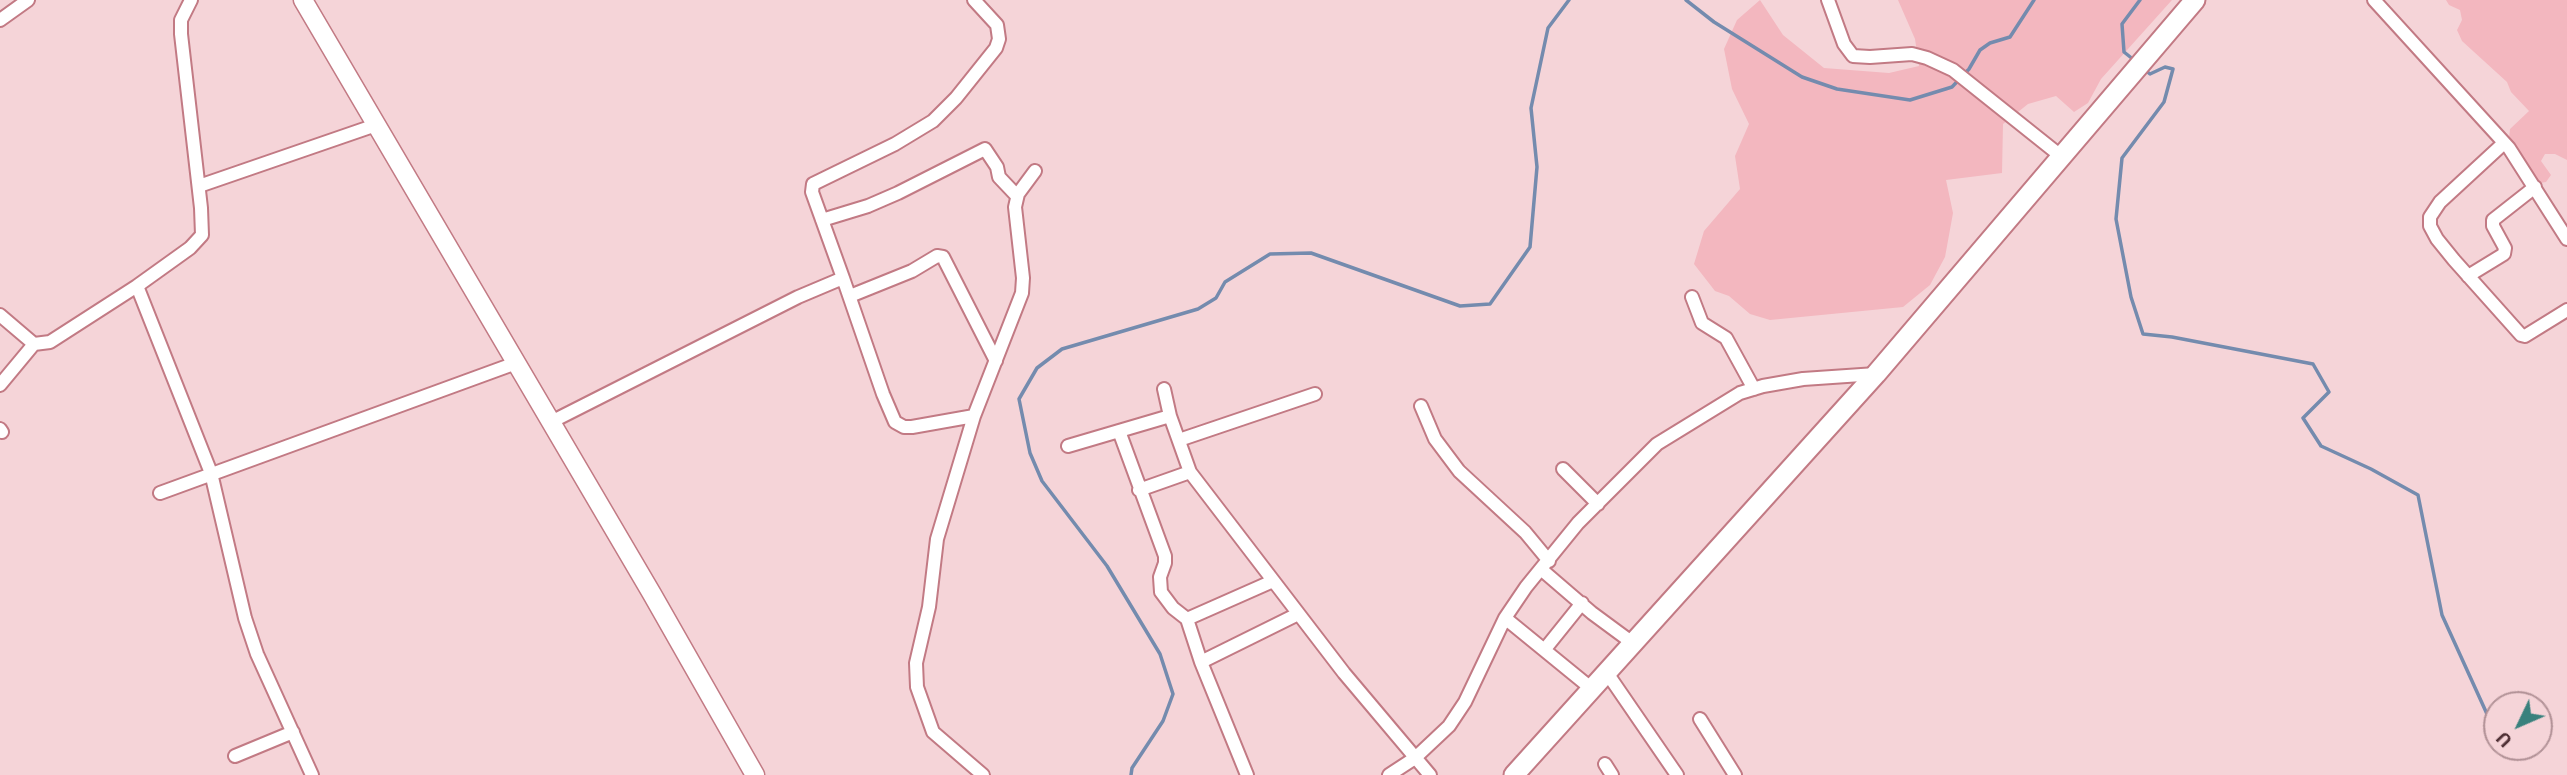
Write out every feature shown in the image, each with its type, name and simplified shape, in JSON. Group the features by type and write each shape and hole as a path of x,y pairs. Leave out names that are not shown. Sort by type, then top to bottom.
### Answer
{"main road":[{"path":"1514,775 1876,374 2195,0"}],"street":[{"path":"0,20 28,0"},
{"path":"303,0 755,775"},
{"path":"974,0 997,24 999,39 996,48 956,98 933,121 895,144 813,184 812,192 895,422 904,427 912,427 974,416"},
{"path":"1828,0 1844,44 1853,56 1912,54 1953,70 2062,157"},
{"path":"2374,0 2504,143 2567,239"},
{"path":"0,385 34,344 50,342 137,286 200,238 199,186 181,34 181,20 189,1"},
{"path":"199,186 376,125"},
{"path":"2504,143 2440,202 2430,217 2431,226 2437,239 2523,336 2567,310"},
{"path":"822,220 868,206 898,193 985,149 998,167 999,177 1017,196"},
{"path":"983,775 933,732 915,675 929,607 937,539 974,416 1022,293 1023,278 1015,207 1017,196 1035,171"},
{"path":"2468,276 2504,254 2505,248 2493,226 2493,220 2535,187"},
{"path":"849,296 912,271 937,256 943,257 996,362"},
{"path":"551,422 798,297 843,278"},
{"path":"137,286 211,473 244,618 257,654 312,775"},
{"path":"1692,297 1702,323 1726,338 1754,388"},
{"path":"0,315 34,344"},
{"path":"160,493 516,363"},
{"path":"1389,775 1415,758 1449,726 1465,702 1505,618 1526,587 1578,523 1657,444 1740,393 1754,388 1803,379 1876,374"},
{"path":"1164,388 1170,416 1190,472 1344,673 1430,775"},
{"path":"1180,440 1315,394"},
{"path":"1421,406 1435,439 1459,471 1525,532 1546,565 1583,603 1634,644"},
{"path":"1068,446 1170,416"},
{"path":"1119,431 1166,559 1160,577 1161,592 1173,608 1187,619 1201,662 1247,775"},
{"path":"1563,469 1598,504"},
{"path":"1139,490 1190,472"},
{"path":"1187,619 1273,581"},
{"path":"1545,649 1583,603"},
{"path":"1201,662 1298,614"},
{"path":"1505,618 1592,689"},
{"path":"1607,673 1677,775"},
{"path":"1700,719 1735,775"},
{"path":"235,756 293,732"}],"shaded area":[{"path":"1760,0 1783,35 1824,68 1889,73 1919,66 1915,39 1898,0 2172,0 2101,79 2088,103 2074,112 2056,96 2028,104 2003,124 2002,173 1946,180 1953,213 1945,257 1930,285 1903,307 1770,320 1750,314 1729,296 1715,291 1694,264 1704,231 1740,189 1735,156 1749,124 1732,89 1724,49 1737,20"},
{"path":"2446,0 2567,0 2567,160 2555,154 2545,154 2541,161 2551,175 2546,182 2540,183 2518,155 2509,138 2510,129 2529,111 2511,92 2507,82 2462,41 2457,30 2462,20 2460,10 2449,5"}],"waterway":[{"path":"1131,775 1132,768 1163,721 1173,694 1160,654 1107,566 1042,481 1030,453 1019,399 1037,368 1062,349 1198,309 1216,298 1225,282 1270,254 1311,253 1460,306 1490,304 1530,247 1537,167 1531,108 1548,28 1569,0"},
{"path":"1686,0 1714,22 1802,77 1837,89 1910,100 1952,87 1969,69 1980,50 1990,43 2010,37 2034,0"},
{"path":"2134,60 2124,52 2122,24 2140,0"},
{"path":"2145,70 2150,74 2165,67 2173,69 2164,102 2122,158 2116,219 2131,297 2143,334 2313,364 2329,392 2303,418 2321,446 2418,495 2442,615 2483,705"}]}
